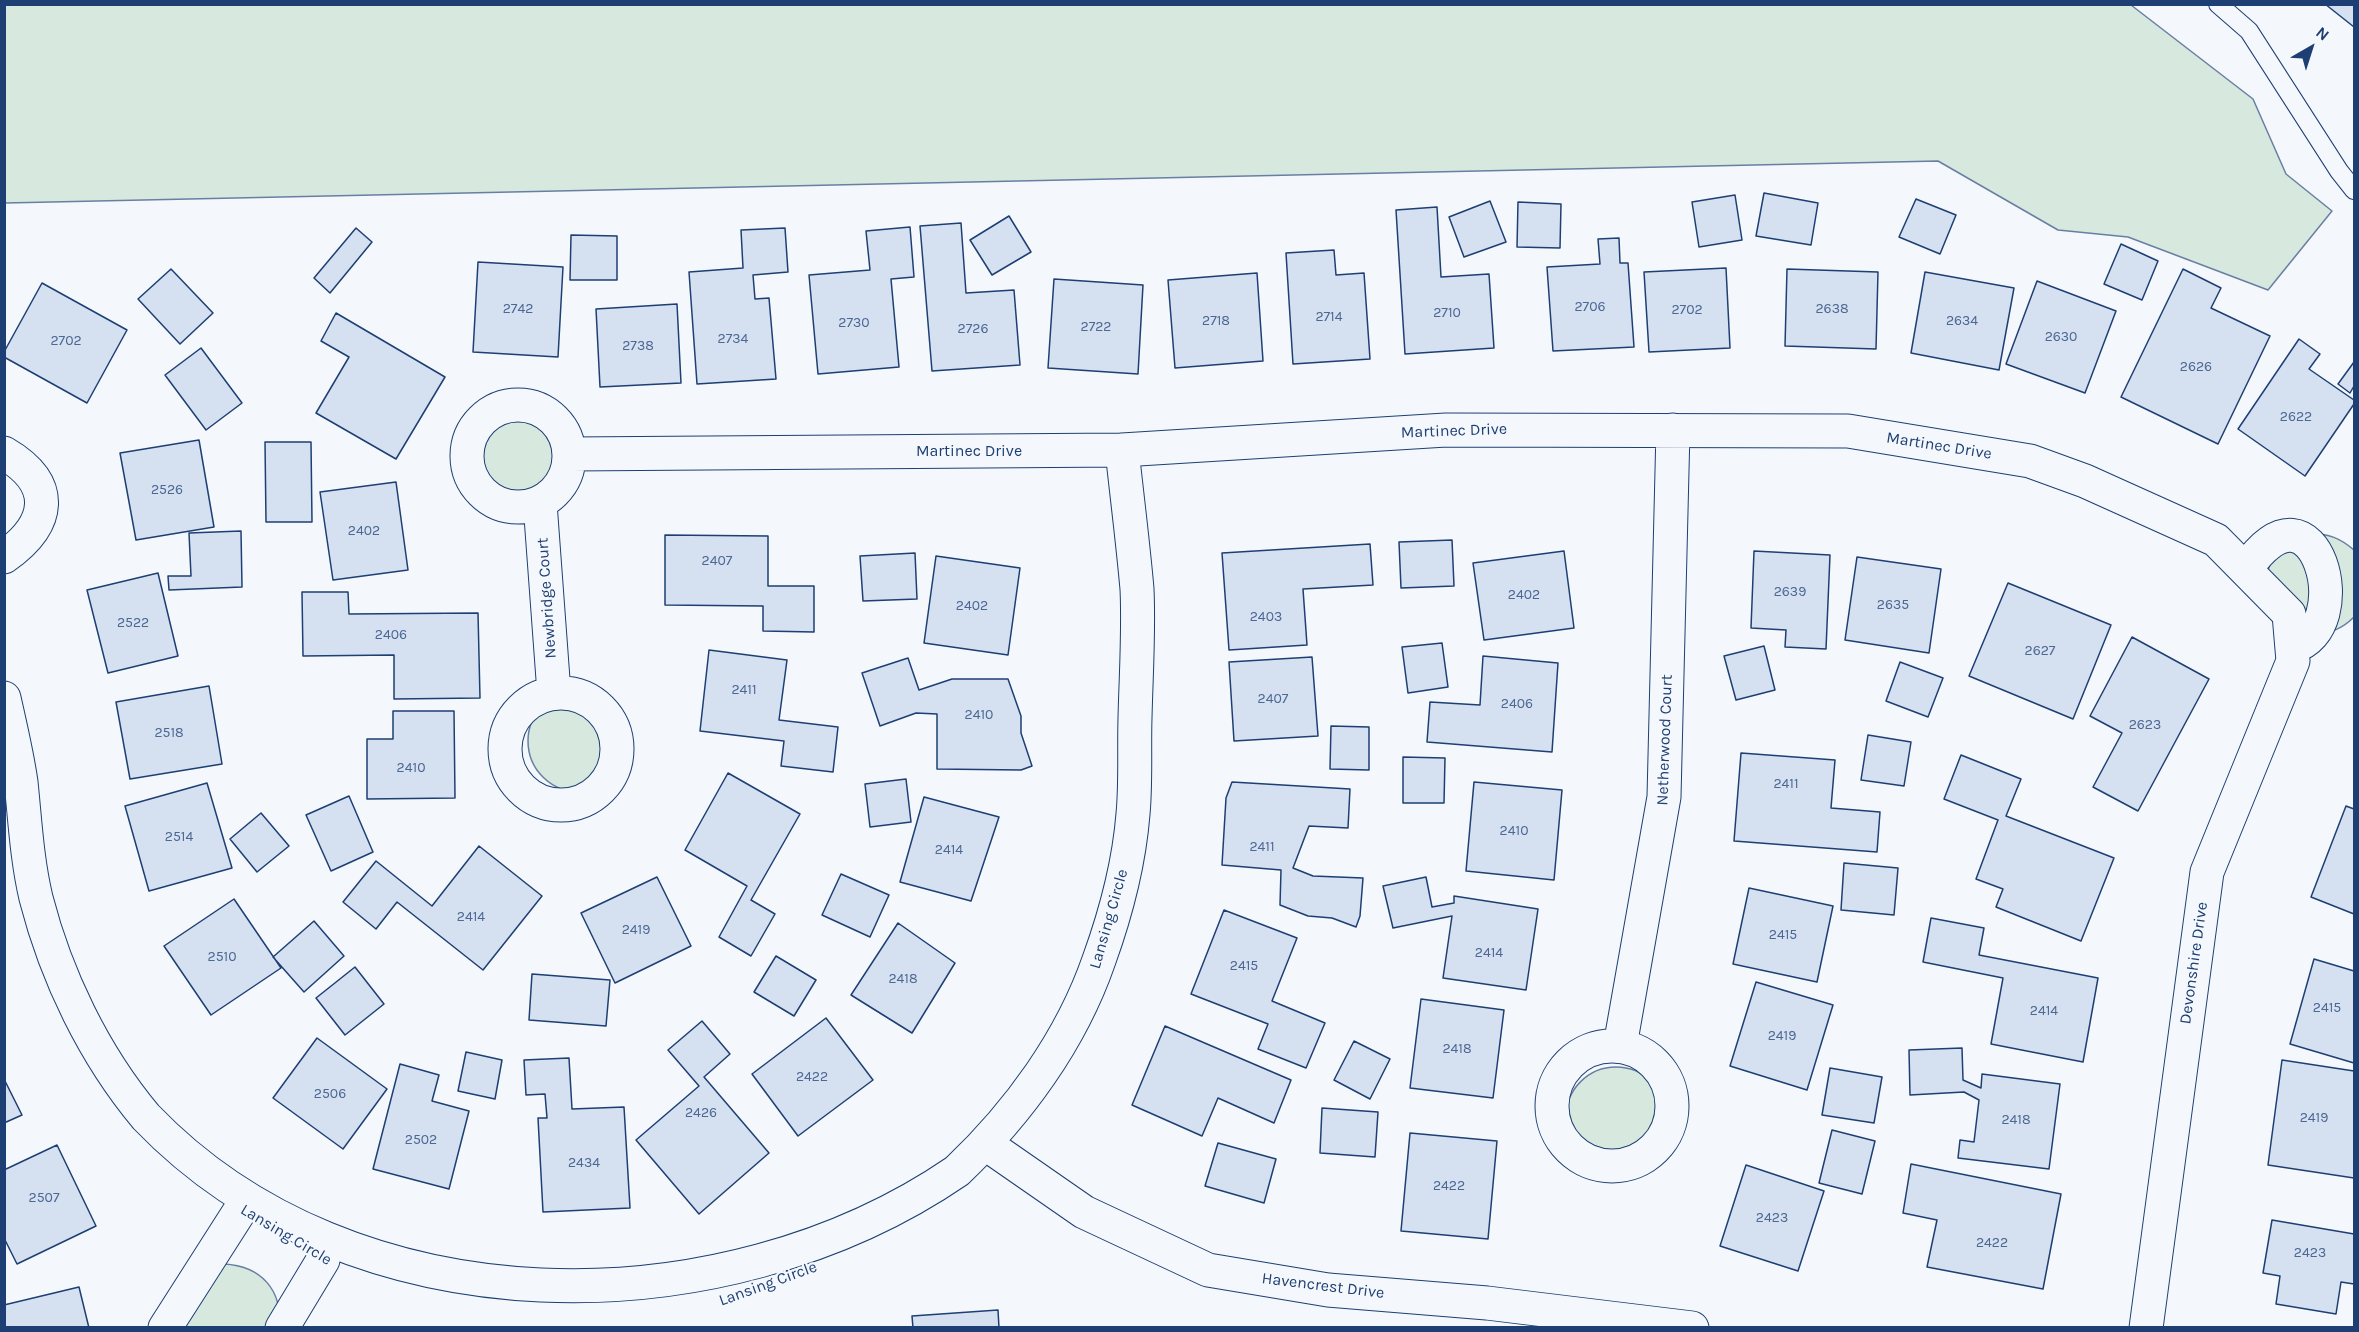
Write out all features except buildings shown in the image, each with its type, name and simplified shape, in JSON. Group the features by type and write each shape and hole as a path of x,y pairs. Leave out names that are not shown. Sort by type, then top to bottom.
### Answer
{"street":[{"path":"516,404 536,407 554,418 565,434 570,454 567,474 556,491 540,503 520,508 500,505 483,494 471,478 466,458 469,438 480,420 496,408 516,404"},
{"name":"Martinec Drive","path":"570,454 1122,450 1446,430 1848,431 2030,461 2085,481 2216,540 2289,614"},
{"name":"Netherwood Court","path":"1620,1046 1664,797 1673,430"},
{"name":"Lansing Circle","path":"750,1294 812,1270 880,1233 935,1192 986,1144 1022,1101 1065,1036 1098,965 1121,891 1133,814 1137,594 1122,450"},
{"path":"4,453 18,461 36,478 42,507 39,521 25,543 4,557"},
{"name":"Newbridge Court","path":"540,503 554,693"},
{"path":"2246,569 2258,550 2277,539 2299,535 2320,541 2338,554 2349,573 2352,594 2347,616 2333,633 2314,644 2292,646"},
{"name":"Devonshire Drive","path":"2146,1328 2207,872 2293,661 2289,614"},
{"name":"Lansing Circle","path":"4,698 21,780 14,834 64,981 99,1050 143,1114 190,1165 241,1209 324,1260 395,1291 428,1300"},
{"name":"Havencrest Drive","path":"986,1144 1084,1212 1208,1270 1328,1290 1557,1320 1677,1327"},
{"path":"165,1328 241,1209"},
{"path":"282,1328 324,1260"}],"lane":[{"path":"2218,4 2249,31 2339,171 2355,190"}],"shaded area":[{"path":"4,5 2131,5 2253,99 2286,174 2332,211 2268,290 2128,237 2058,230 1938,161 5,203"},
{"path":"512,407 532,407 558,421 569,438 572,457 569,476 558,493 532,507 512,507 494,499 480,485 472,467 472,447 480,429 494,415"},
{"path":"2310,533 2334,537 2354,550 2354,617 2335,630 2312,635 2266,575 2272,560"},
{"path":"579,690 598,694 615,705 626,722 630,741 626,760 615,777 598,788 579,792 560,788 543,777 532,760 528,741 532,722 543,705 560,694"},
{"path":"1616,1067 1635,1070 1652,1081 1663,1098 1666,1117 1663,1136 1652,1153 1635,1164 1616,1167 1597,1164 1580,1153 1569,1136 1566,1117 1569,1098 1580,1081 1597,1070"},
{"path":"224,1264 249,1269 267,1282 277,1302 279,1327 181,1327"}]}
